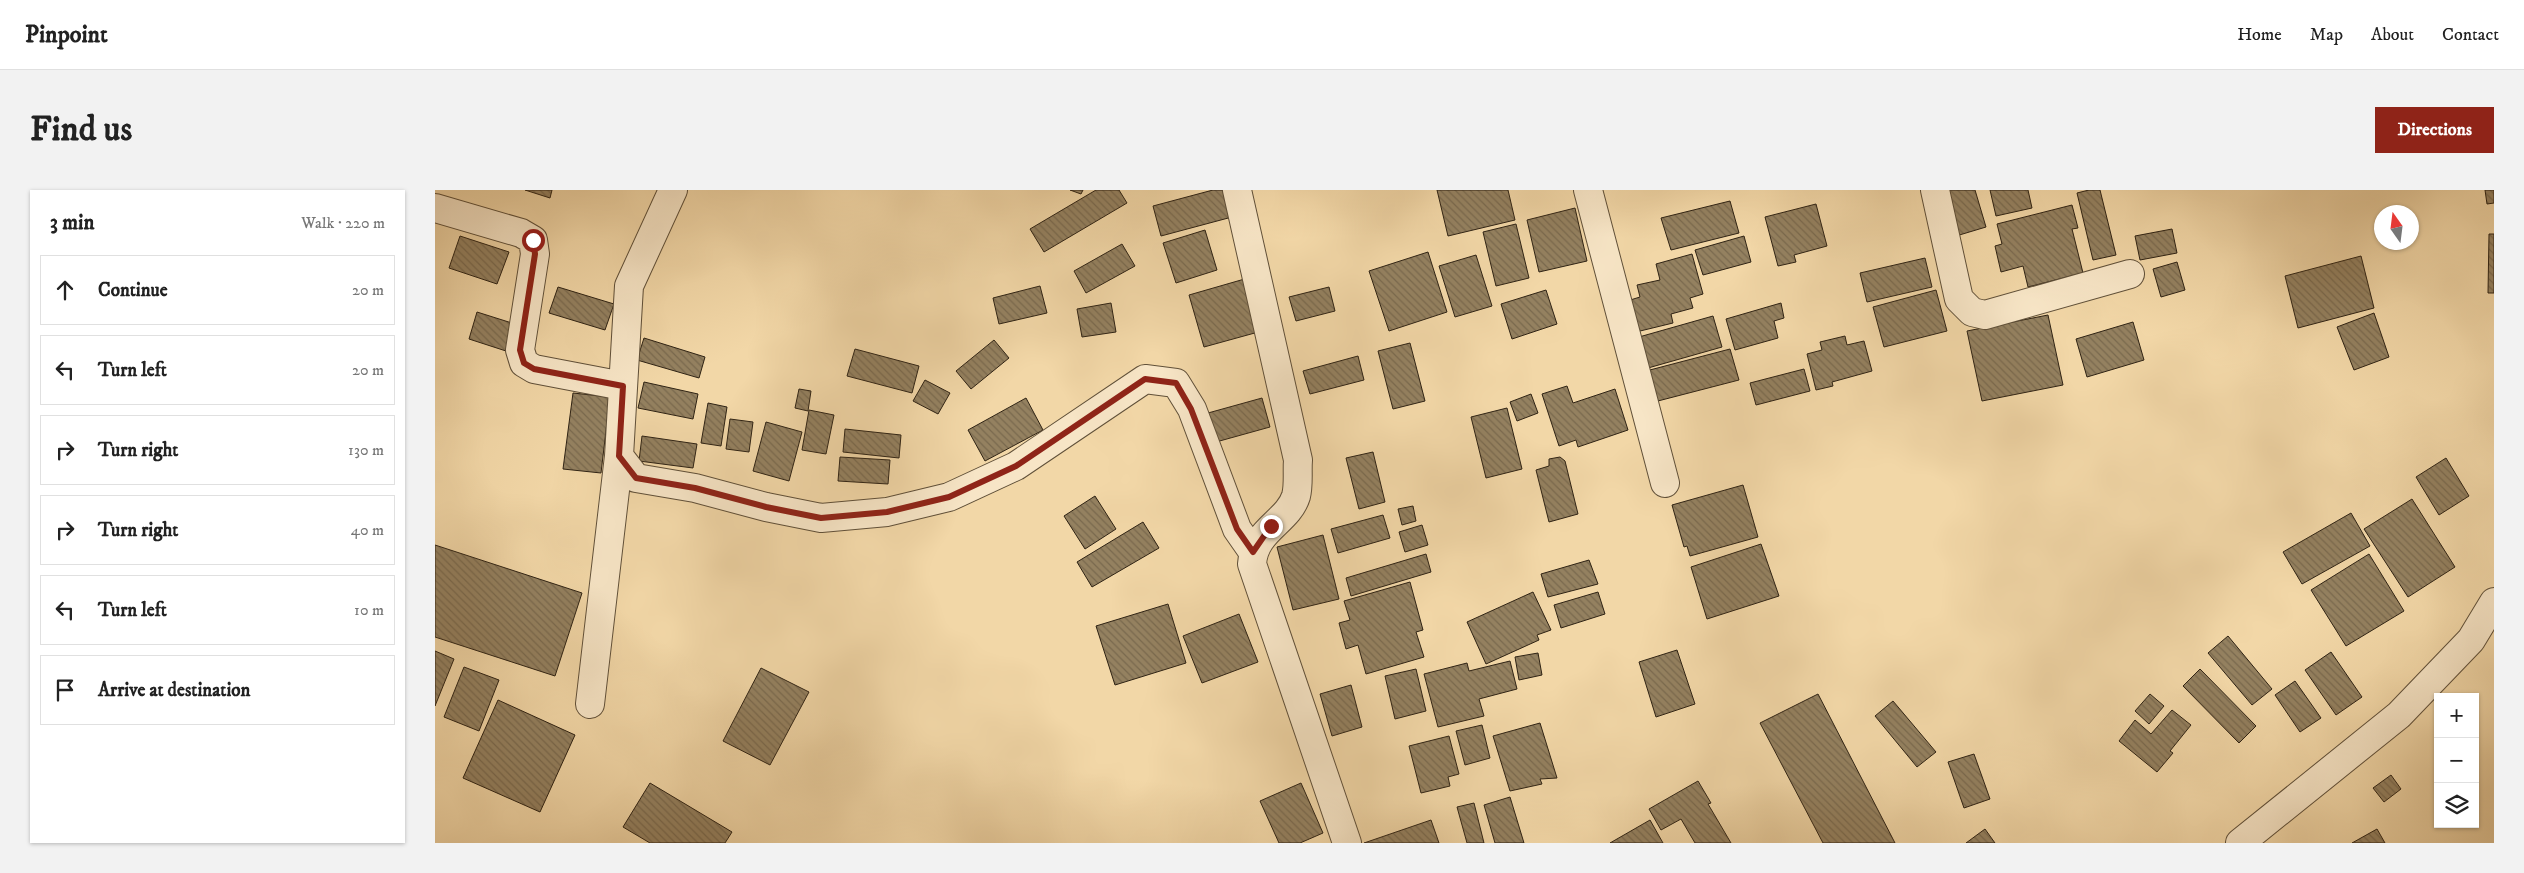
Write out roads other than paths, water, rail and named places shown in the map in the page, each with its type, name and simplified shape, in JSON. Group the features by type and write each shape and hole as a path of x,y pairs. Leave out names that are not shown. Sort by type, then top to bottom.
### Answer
{"street":[{"path":"590,704 619,456 629,286 673,190"},
{"path":"1237,190 1297,460 1296,496 1253,552 1252,564 1347,843"},
{"path":"1588,190 1665,483"},
{"path":"1935,190 1959,299 1972,312 1985,315 2130,274"},
{"path":"435,208 521,233 533,240 535,254 520,350 524,363 534,369 623,386"},
{"path":"619,456 636,478 695,488 766,507 821,518 887,512 949,497 1016,466 1145,379 1176,383 1191,409 1237,529 1253,552"},
{"path":"2240,843 2399,715 2471,640 2494,602"}]}
